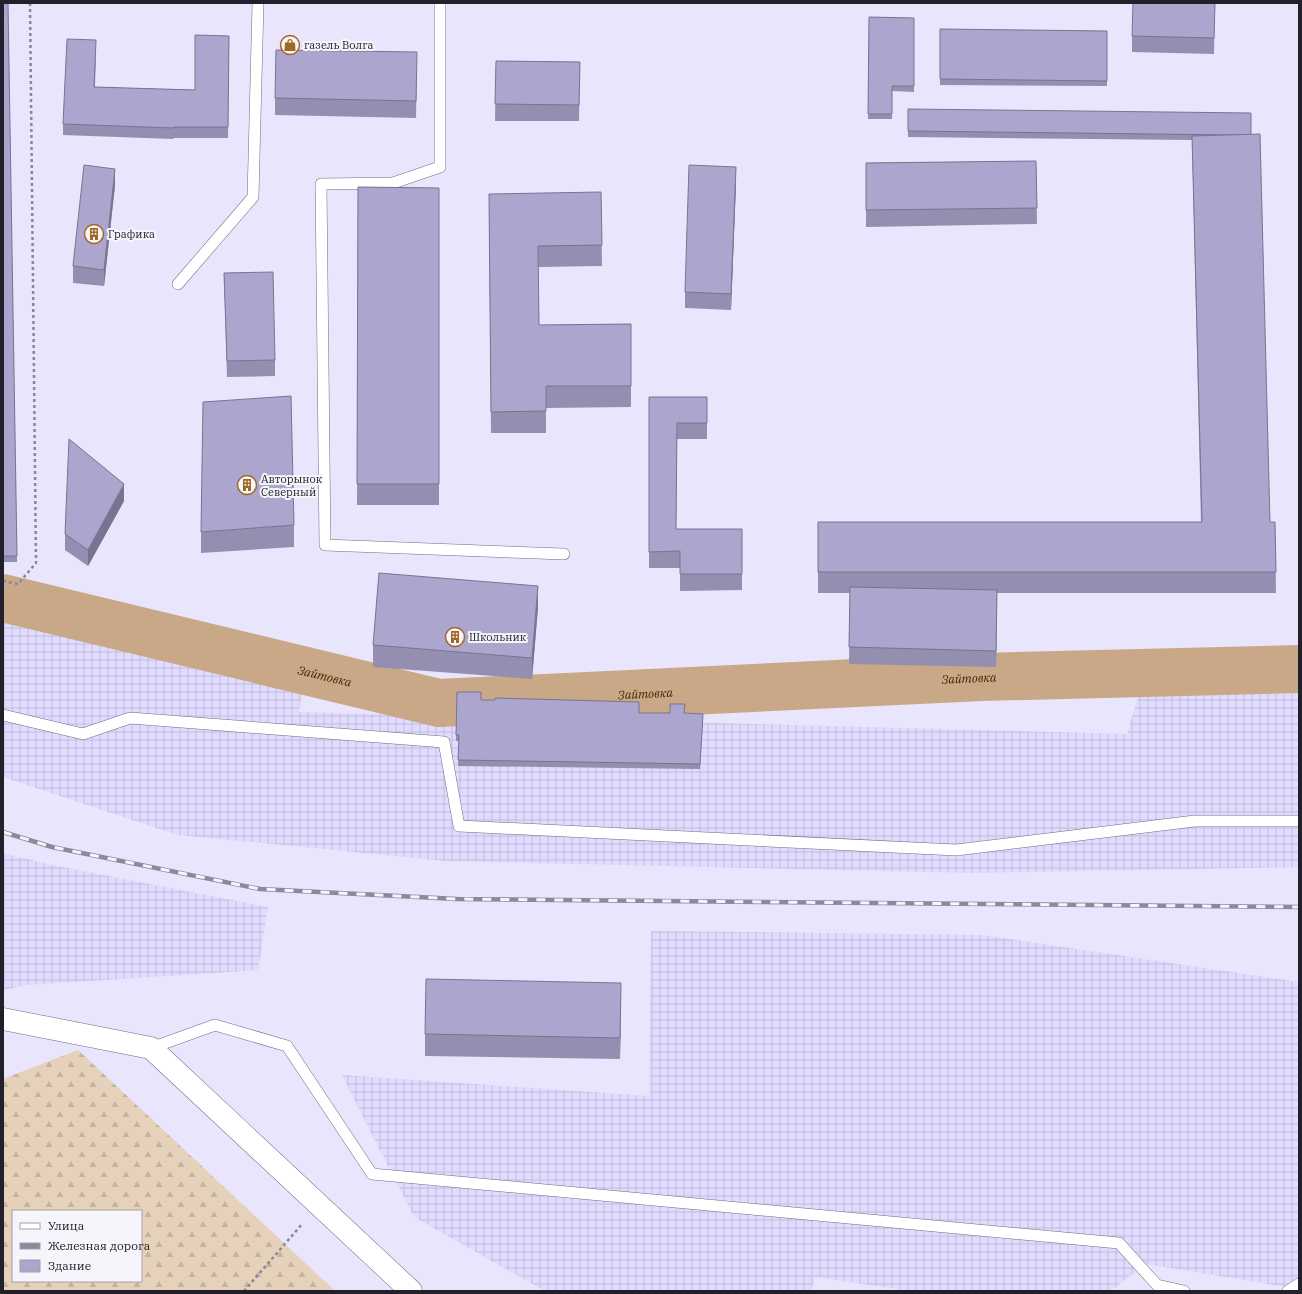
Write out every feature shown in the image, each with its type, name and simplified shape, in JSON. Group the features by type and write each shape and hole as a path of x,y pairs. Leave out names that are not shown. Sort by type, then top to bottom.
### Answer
{"street":[{"path":"3,1019 151,1048 411,1291"}],"lane":[{"path":"178,284 253,197 258,3"},
{"path":"440,3 440,167 393,183 321,184 325,546 564,554"},
{"path":"3,715 83,734 130,718 444,742 459,826 956,850 1195,821 1299,821"},
{"path":"151,1048 215,1025 287,1046 372,1174 1119,1243 1157,1285 1184,1291"},
{"path":"1288,1291 1299,1284"}],"path":[{"path":"3,581 18,584 36,563 30,3"},
{"path":"244,1291 319,1205"}],"shaded area":[{"path":"3,622 303,685 299,712 1127,734 1141,687 1299,683 1299,867 971,873 446,861 178,835 3,777"},
{"path":"3,853 52,865 268,907 258,970 27,985 3,990"},
{"path":"651,931 983,935 1299,982 1299,1289 1145,1264 1111,1291 910,1291 815,1277 811,1291 545,1291 414,1217 342,1075 649,1096"}],"green space":[{"path":"78,1050 335,1291 3,1291 3,1079"}],"building":[{"path":"3,3 8,3 17,556 3,556"},
{"path":"1133,3 1215,3 1214,38 1132,36"},
{"path":"869,17 914,18 914,86 892,86 892,114 868,114"},
{"path":"940,29 1107,31 1107,81 940,79"},
{"path":"195,35 229,36 228,127 173,128 63,124 67,39 96,40 94,87 195,90"},
{"path":"276,50 417,52 416,101 275,98"},
{"path":"496,61 580,62 579,105 495,104"},
{"path":"908,109 1251,113 1251,135 908,131"},
{"path":"1260,134 1270,522 1275,522 1276,572 818,572 818,522 1202,522 1192,136"},
{"path":"1036,161 1037,208 866,210 866,163"},
{"name":"Графика","path":"84,165 115,169 104,270 73,266"},
{"path":"689,165 736,167 731,294 685,292"},
{"path":"358,187 439,188 439,484 357,484"},
{"path":"601,192 602,245 538,246 539,325 631,324 631,386 546,386 546,411 491,412 489,194"},
{"path":"273,272 275,360 227,361 224,273"},
{"name":"Авторынок Северный","path":"291,396 294,525 201,532 203,402"},
{"path":"649,397 707,397 707,423 677,423 676,529 742,529 742,574 680,574 680,551 649,552"},
{"path":"69,439 124,484 88,550 65,534"},
{"name":"Школьник","path":"379,573 538,586 532,658 373,645"},
{"path":"850,587 997,590 996,651 849,647"},
{"path":"457,692 481,692 481,700 495,700 495,698 639,702 639,713 670,713 670,704 685,704 684,713 703,714 700,764 458,760 459,735 456,735"},
{"path":"426,979 621,983 620,1038 425,1034"}],"waterway":[{"name":"Зайтовка","path":"3,598 439,703 981,677 1299,669"}],"railway":[{"path":"3,832 52,847 260,889 457,899 1299,907"}],"place":[{"name":"газель Волга","path":"290,45"},
{"name":"Графика","path":"94,234"},
{"name":"Авторынок Северный","path":"247,485"},
{"name":"Школьник","path":"455,637"}]}
